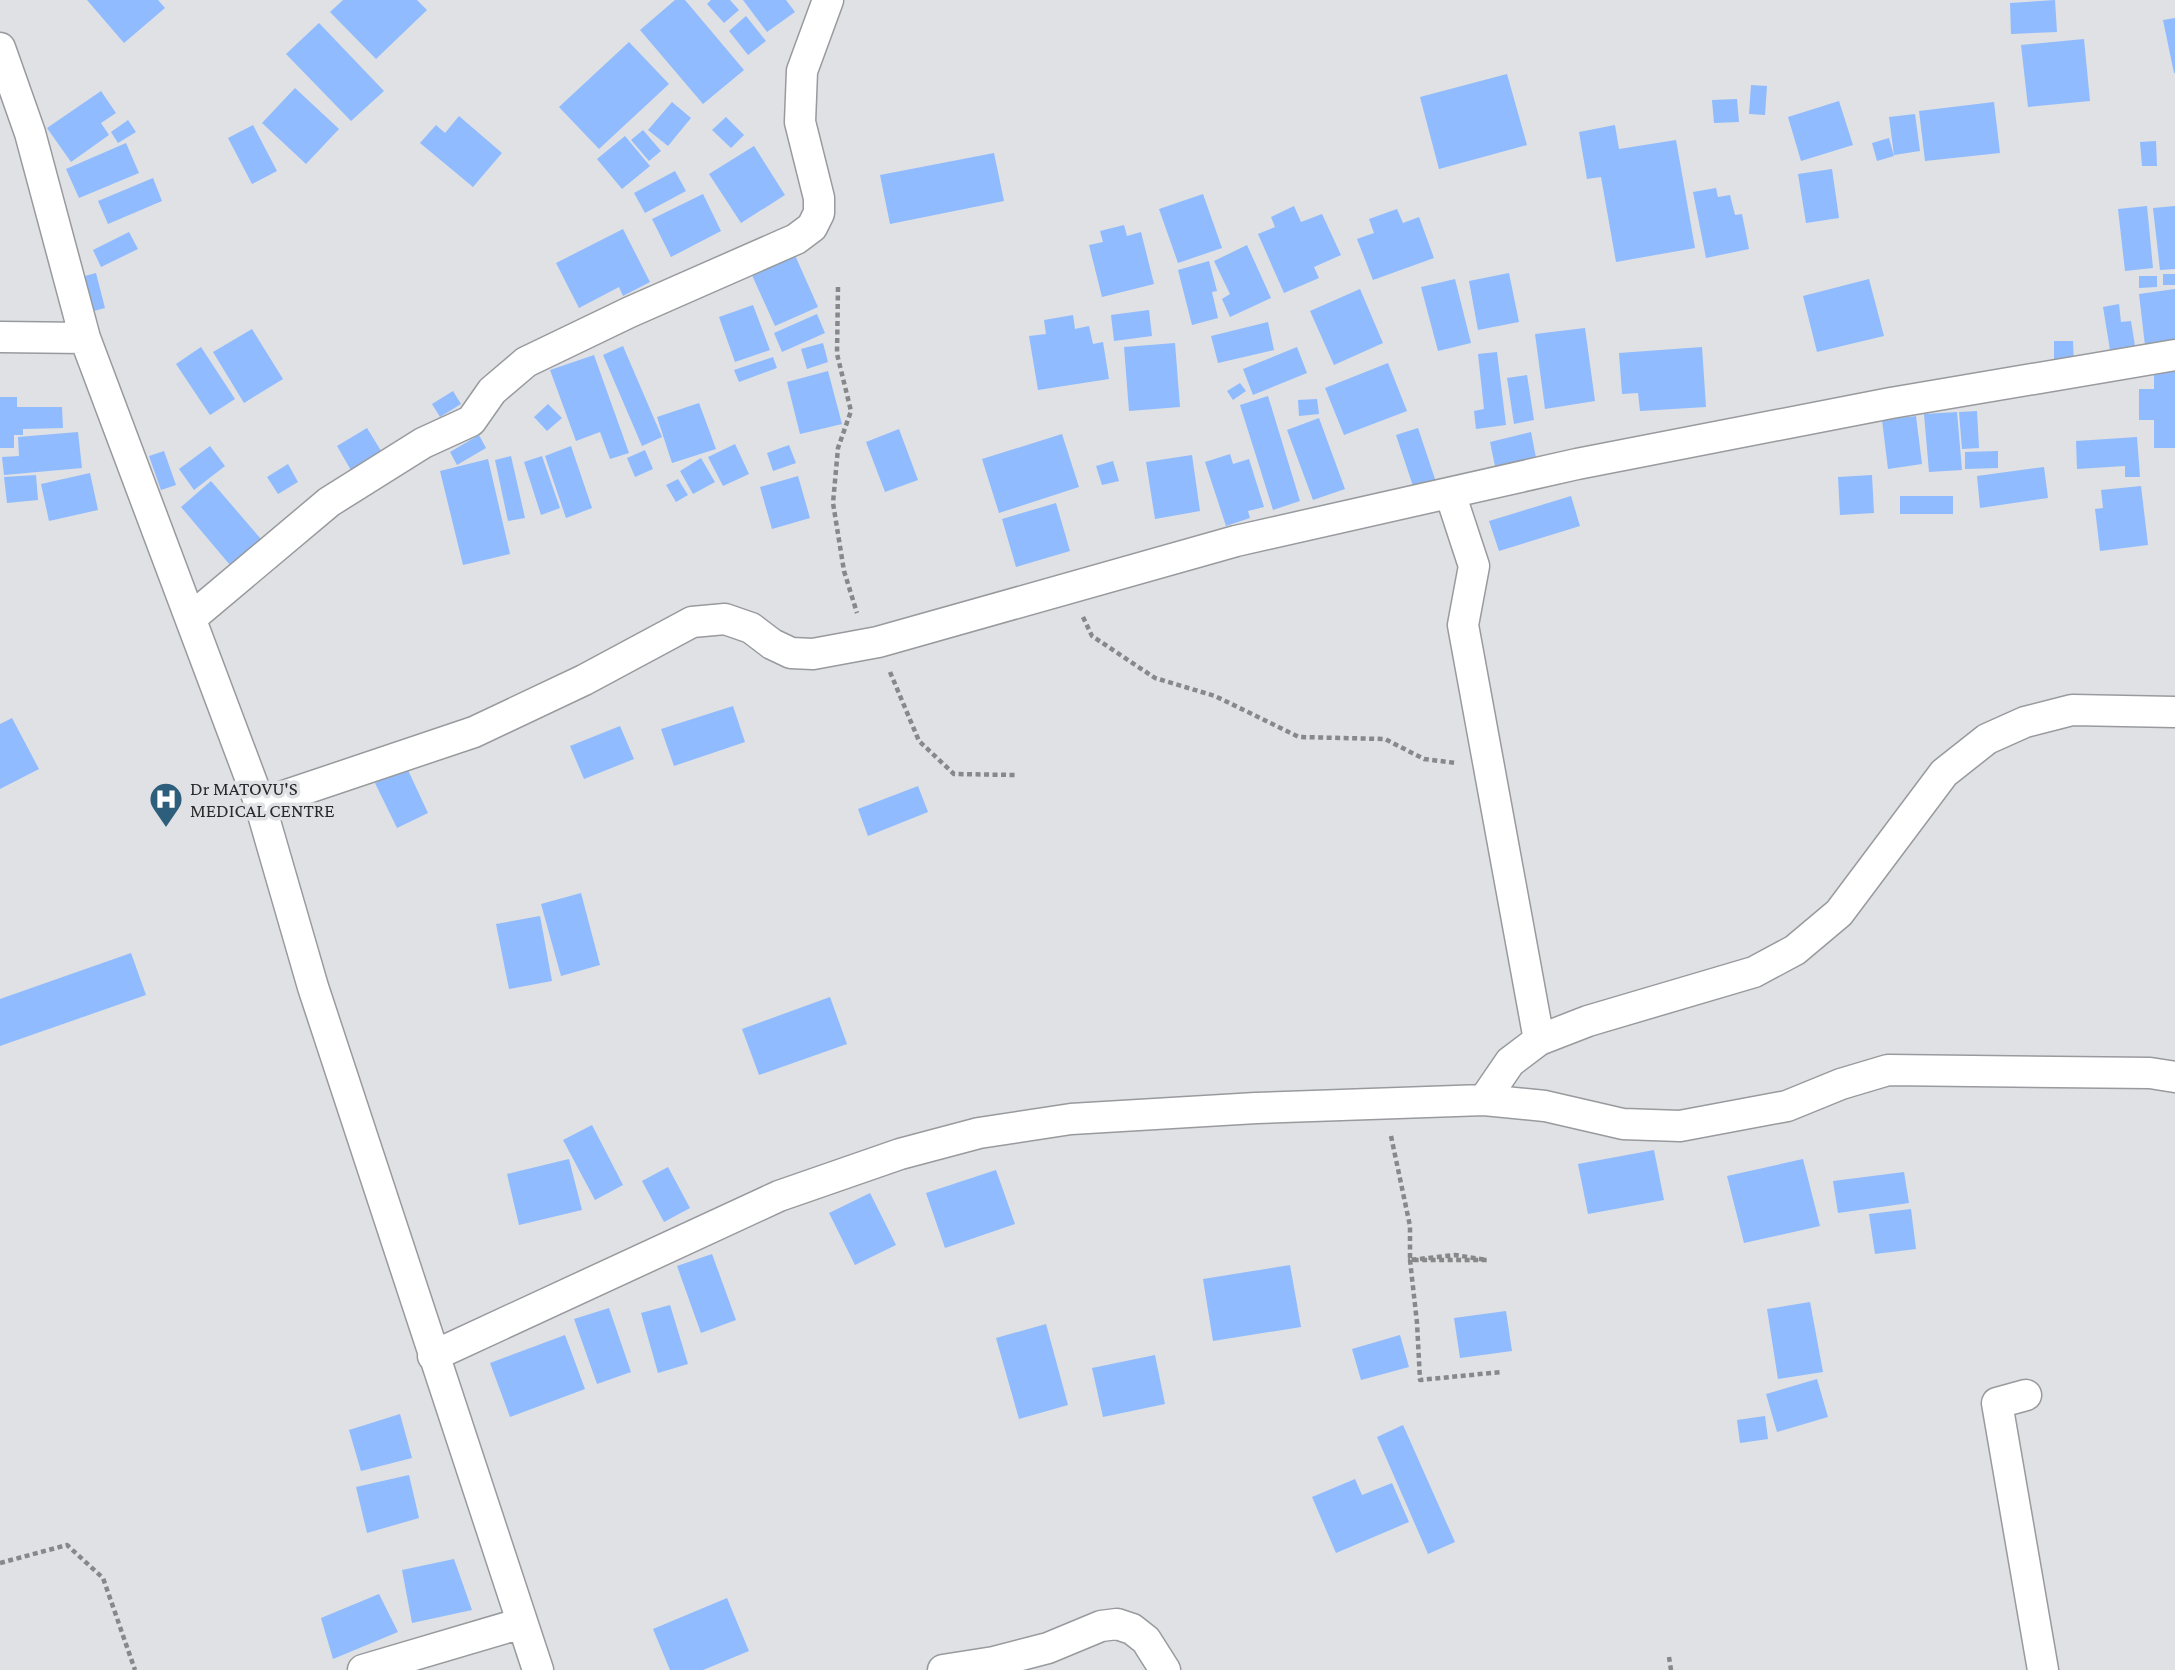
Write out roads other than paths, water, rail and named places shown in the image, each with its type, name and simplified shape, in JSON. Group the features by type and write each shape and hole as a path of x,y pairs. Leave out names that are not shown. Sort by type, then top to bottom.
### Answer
{"street":[{"path":"191,618 330,502 423,443 471,421 492,391 526,362 630,312 796,239 812,228 819,213 819,198 800,122 802,71 828,0"},
{"path":"0,48 30,133 85,338 260,804 313,987 538,1670"},
{"path":"0,337 85,338"},
{"path":"260,804 474,732 584,680 692,622 725,619 751,628 772,645 791,653 813,654 878,642 1236,541 1577,464 1891,403 2175,355"},
{"path":"1450,493 1474,566 1463,625 1539,1040"},
{"path":"1484,1100 1510,1062 1539,1040 1588,1021 1754,972 1795,950 1839,913 1944,773 1987,739 2025,722 2073,710 2175,712"},
{"path":"433,1356 779,1196 900,1154 979,1133 1071,1119 1256,1108 1484,1100 1545,1106 1623,1124 1680,1126 1787,1105 1841,1084 1888,1070 2150,1073 2175,1077"},
{"path":"2026,1395 1997,1403 2043,1670"},
{"path":"363,1670 522,1623"},
{"path":"943,1670 994,1662 1048,1648 1101,1626 1118,1624 1132,1629 1146,1640 1165,1670"}],"place":[{"name":"Dr MATOVU'S MEDICAL CENTRE","path":"166,829"}]}
